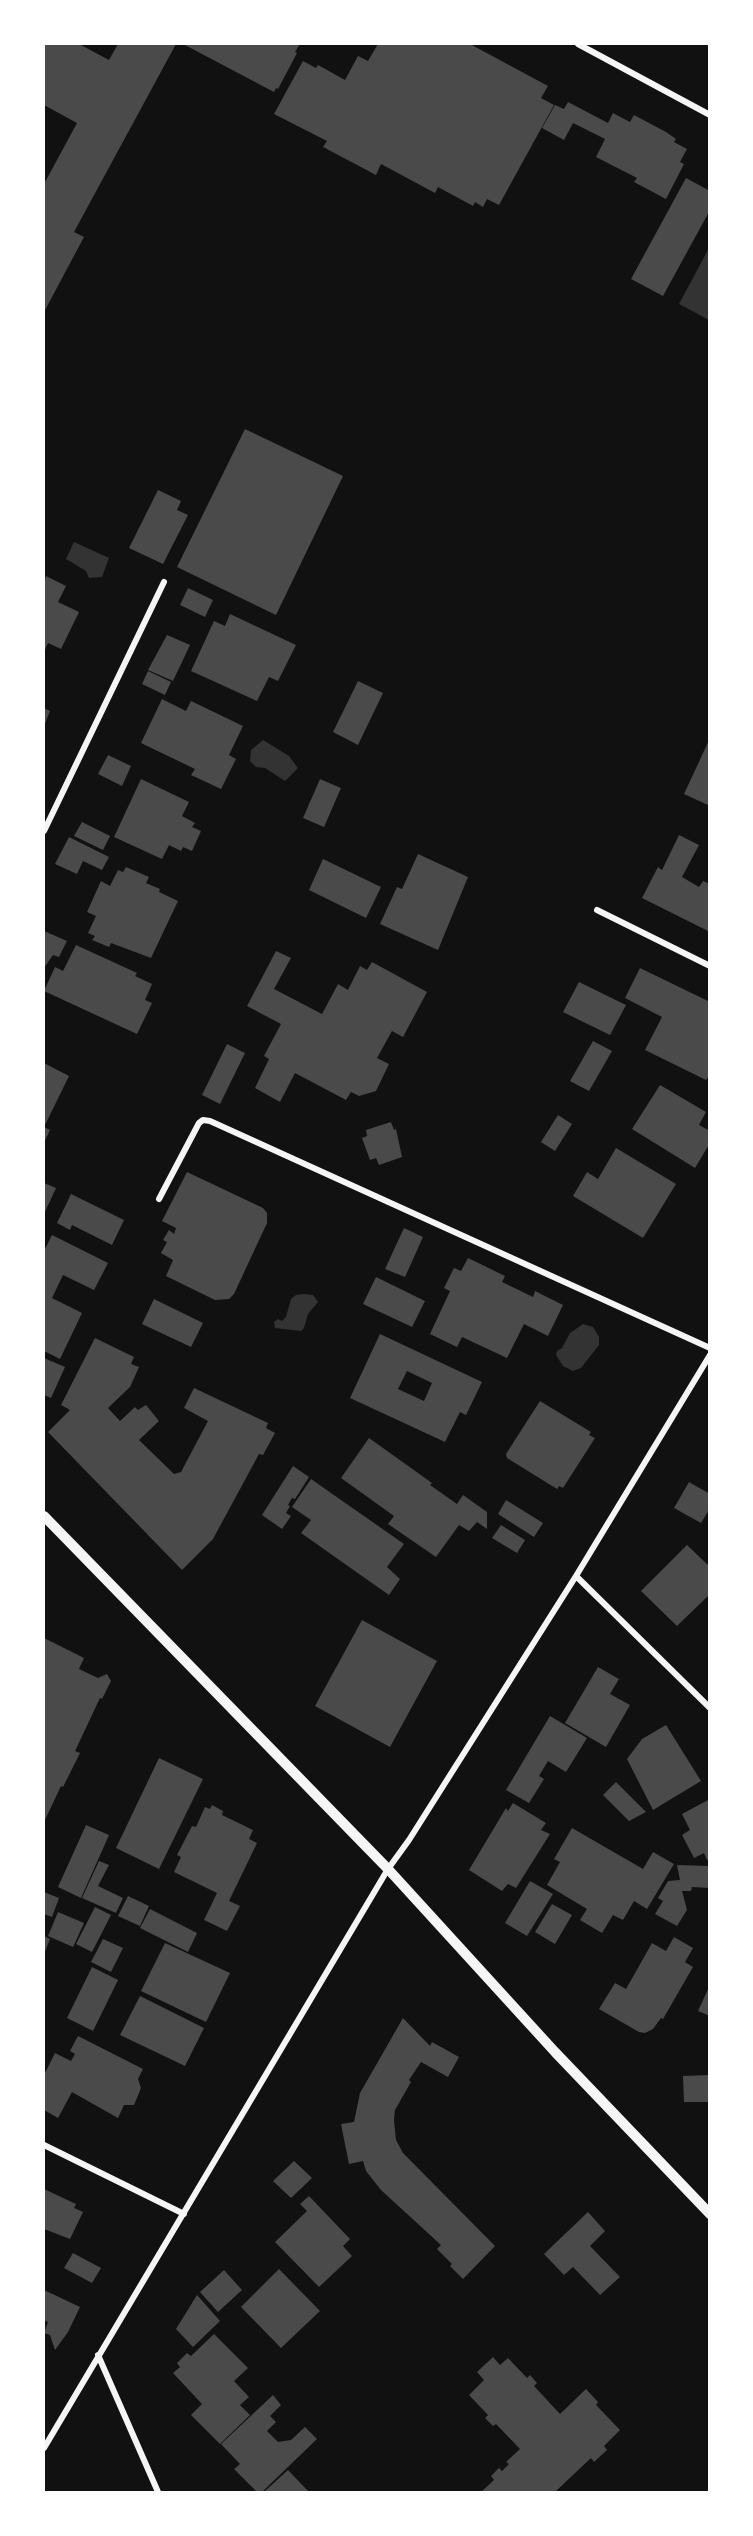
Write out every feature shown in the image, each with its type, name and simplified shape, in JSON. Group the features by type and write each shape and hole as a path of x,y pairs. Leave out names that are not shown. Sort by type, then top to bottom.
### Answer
{"street":[{"path":"578,44 710,115"},
{"path":"44,831 164,582"},
{"path":"597,910 710,966"},
{"path":"159,1199 199,1123 203,1120 210,1121 710,1348"},
{"path":"44,2448 388,1869 410,1840 576,1576 710,1355"},
{"path":"44,1516 388,1869 555,2052 710,2214"},
{"path":"576,1576 710,1708"},
{"path":"44,2145 184,2214"},
{"path":"98,2355 158,2493"}],"shaded area":[{"path":"709,248 710,320 679,304"},
{"path":"74,542 109,558 102,577 89,578 86,571 66,559"},
{"path":"263,740 289,756 298,768 285,781 265,768 256,767 250,761 251,750"},
{"path":"296,1295 313,1295 318,1302 308,1314 304,1328 301,1331 275,1328 274,1322 278,1319 282,1321 286,1317 291,1299"},
{"path":"583,1324 593,1327 599,1337 599,1345 581,1368 573,1371 563,1366 556,1355 570,1333"}],"building":[{"path":"44,44 79,44 109,60 118,44 176,44 74,232 84,237 44,312 44,184 77,123 44,105"},
{"path":"183,44 300,44 278,89 276,88 274,92"},
{"path":"378,44 470,44 548,86 541,98 554,105 499,205 487,199 483,207 475,202 473,206 438,187 435,193 381,164 376,175 323,147 327,141 274,114 303,61 316,68 318,65 345,80 358,56 368,61"},
{"path":"568,102 608,123 613,113 630,122 634,115 666,132 676,139 674,142 687,149 680,162 684,164 666,199 634,182 637,178 596,157 605,139 573,123 564,140 542,128 555,105 564,109"},
{"path":"686,178 710,191 710,210 663,296 631,279"},
{"path":"245,429 343,476 276,615 177,567"},
{"path":"158,490 181,501 177,510 188,515 163,564 129,548"},
{"path":"46,576 66,586 58,602 79,612 61,649 48,643 44,652 44,581"},
{"path":"188,588 213,600 205,617 180,605"},
{"path":"230,614 296,645 278,681 269,677 257,701 191,671 214,621 225,626"},
{"path":"167,635 190,645 173,681 148,670"},
{"path":"148,671 171,682 165,695 142,684"},
{"path":"358,681 383,693 358,745 333,732"},
{"path":"162,699 186,711 191,701 243,726 229,755 236,759 221,789 191,775 195,769 141,743"},
{"path":"44,708 50,711 44,726"},
{"path":"710,738 710,806 684,794"},
{"path":"108,755 131,766 122,786 98,774"},
{"path":"141,779 189,802 182,816 195,823 192,827 201,831 192,851 183,847 181,851 169,845 162,859 114,837"},
{"path":"320,779 341,788 324,827 303,818"},
{"path":"82,822 110,836 103,850 74,836"},
{"path":"679,835 699,845 682,877 699,887 703,881 710,884 710,932 642,898 658,867 662,870"},
{"path":"69,837 109,857 102,870 83,861 77,874 55,864"},
{"path":"418,854 468,877 438,950 380,924 397,887 402,889"},
{"path":"323,859 381,887 366,918 309,890"},
{"path":"126,867 149,877 146,883 178,901 151,958 111,943 109,947 92,940 95,936 88,933 96,916 87,912 101,881 110,886 118,870 123,872"},
{"path":"44,931 67,941 59,957 53,955 44,968"},
{"path":"76,945 137,973 135,976 152,984 145,1000 152,1003 137,1034 44,991 55,967 63,971"},
{"path":"276,951 291,958 274,989 322,1014 338,984 348,990 360,966 367,970 372,962 427,992 403,1037 392,1031 377,1058 389,1064 376,1091 359,1096 351,1092 346,1100 295,1073 280,1102 255,1088 269,1059 264,1056 281,1024 247,1006"},
{"path":"640,968 710,1002 710,1075 706,1080 645,1050 662,1017 625,998"},
{"path":"579,982 626,1005 610,1035 563,1012"},
{"path":"593,1041 612,1051 589,1091 570,1081"},
{"path":"227,1044 245,1053 220,1104 202,1095"},
{"path":"44,1063 69,1076 44,1127"},
{"path":"660,1085 706,1112 699,1125 710,1131 710,1143 695,1168 632,1129"},
{"path":"558,1115 572,1124 555,1151 541,1142"},
{"path":"391,1122 394,1130 396,1129 402,1157 379,1165 376,1158 370,1160 362,1138 367,1136 366,1130"},
{"path":"44,1127 50,1130 44,1143"},
{"path":"616,1148 676,1184 643,1238 573,1196 587,1172 598,1179"},
{"path":"187,1172 263,1208 267,1213 267,1223 234,1294 229,1299 215,1300 166,1276 173,1260 161,1253 167,1242 163,1240 169,1230 174,1234 176,1228 162,1221"},
{"path":"44,1183 56,1188 44,1214"},
{"path":"71,1194 124,1220 112,1245 72,1225 70,1230 57,1223"},
{"path":"404,1228 423,1237 405,1277 385,1269"},
{"path":"52,1235 108,1263 94,1290 63,1275 52,1298 82,1313 60,1359 44,1351 44,1251"},
{"path":"468,1258 505,1276 502,1282 533,1297 535,1291 563,1305 548,1336 524,1324 507,1358 462,1337 457,1347 430,1334 450,1291 444,1288 454,1268 461,1271"},
{"path":"376,1277 425,1301 412,1327 363,1304"},
{"path":"154,1299 203,1323 191,1347 142,1324"},
{"path":"380,1334 482,1382 466,1415 460,1412 445,1442 350,1398","holes":["407,1371 432,1383 424,1401 398,1389"]},
{"path":"95,1338 134,1357 131,1364 139,1367 130,1387 108,1408 120,1421 135,1407 138,1410 146,1405 159,1421 139,1440 174,1474 181,1472 208,1421 184,1408 194,1388 268,1423 266,1428 275,1433 263,1455 259,1454 213,1539 182,1570 48,1432 70,1410 61,1405"},
{"path":"44,1358 65,1367 51,1398 44,1395"},
{"path":"540,1401 591,1432 589,1435 595,1438 563,1488 559,1486 557,1489 507,1458 506,1454"},
{"path":"369,1438 432,1483 430,1485 457,1504 463,1495 487,1512 487,1529 477,1522 469,1531 459,1525 436,1557 388,1524 394,1516 341,1478"},
{"path":"293,1466 309,1477 295,1499 292,1498 288,1505 290,1506 286,1513 291,1516 282,1529 262,1515"},
{"path":"311,1479 404,1544 387,1567 400,1579 389,1595 301,1533 311,1520 292,1507"},
{"path":"689,1482 710,1494 710,1508 701,1523 674,1508"},
{"path":"506,1500 543,1523 534,1537 498,1514"},
{"path":"501,1525 525,1540 517,1553 492,1538"},
{"path":"687,1545 710,1567 710,1594 677,1626 641,1591"},
{"path":"362,1620 437,1661 390,1747 315,1706"},
{"path":"44,1638 84,1658 79,1669 98,1678 107,1674 111,1681 102,1699 100,1698 75,1751 80,1753 44,1822"},
{"path":"598,1667 619,1679 610,1694 630,1705 606,1747 565,1723"},
{"path":"550,1716 587,1738 566,1772 548,1761 539,1776 544,1779 529,1803 506,1790"},
{"path":"666,1725 701,1781 653,1810 627,1759 642,1739"},
{"path":"159,1758 203,1779 159,1869 116,1848"},
{"path":"616,1782 646,1812 629,1821 603,1795"},
{"path":"710,1799 710,1859 707,1860 704,1853 694,1858 682,1835 690,1830 682,1814"},
{"path":"513,1803 546,1823 541,1830 550,1834 516,1888 508,1884 502,1891 469,1870 506,1808 508,1811"},
{"path":"212,1805 223,1811 222,1815 253,1830 249,1839 257,1843 229,1901 240,1906 227,1931 204,1920 217,1893 174,1872 181,1857 177,1855 192,1826 196,1827 205,1807 210,1809"},
{"path":"86,1825 109,1835 81,1898 58,1887"},
{"path":"572,1828 643,1869 653,1852 674,1864 647,1909 634,1901 623,1920 613,1915 602,1933 580,1920 587,1909 547,1885 560,1862 554,1859"},
{"path":"99,1861 109,1865 98,1886 123,1898 116,1913 82,1898"},
{"path":"677,1865 710,1866 710,1888 692,1887 691,1891 682,1891 687,1910 677,1926 655,1914 663,1901 658,1898 668,1881 680,1880"},
{"path":"530,1881 553,1894 527,1936 505,1923"},
{"path":"44,1892 59,1898 52,1917 44,1914"},
{"path":"128,1896 149,1906 140,1926 118,1916"},
{"path":"552,1904 572,1915 555,1944 535,1932"},
{"path":"95,1907 111,1915 92,1952 76,1944"},
{"path":"150,1909 197,1933 188,1952 140,1928"},
{"path":"58,1912 84,1923 73,1947 48,1936"},
{"path":"44,1936 50,1939 44,1954"},
{"path":"674,1937 693,1948 685,1962 693,1967 663,2019 661,2018 653,2029 645,2033 639,2032 599,2009 615,1983 626,1989 652,1943 666,1951"},
{"path":"103,1939 123,1948 111,1972 91,1962"},
{"path":"165,1943 230,1973 206,2022 141,1991"},
{"path":"92,1967 118,1980 93,2031 67,2018"},
{"path":"710,1985 710,2016 698,2011"},
{"path":"140,1996 204,2028 185,2066 120,2035"},
{"path":"403,2018 430,2046 432,2042 459,2057 448,2077 421,2062 409,2080 411,2082 395,2110 394,2120 396,2140 403,2153 495,2246 463,2279 437,2249 441,2245 381,2190 366,2171 363,2161 349,2164 341,2124 354,2122 360,2093"},
{"path":"78,2036 143,2069 138,2079 141,2088 134,2105 124,2105 118,2118 72,2092 58,2118 44,2110 44,2075 55,2053 71,2061 75,2054 70,2051"},
{"path":"710,2075 710,2102 684,2102 683,2076"},
{"path":"294,2161 312,2178 291,2198 273,2181"},
{"path":"44,2189 76,2204 74,2208 83,2212 70,2239 44,2229"},
{"path":"309,2196 350,2239 343,2246 352,2256 319,2287 275,2242 307,2211 300,2204"},
{"path":"588,2212 605,2231 590,2246 620,2277 600,2295 573,2267 564,2275 544,2254"},
{"path":"73,2253 101,2268 92,2283 64,2268"},
{"path":"279,2269 320,2311 281,2348 241,2307"},
{"path":"224,2270 242,2290 218,2312 200,2292"},
{"path":"44,2290 80,2307 68,2332 55,2350 50,2335 44,2333 48,2322 44,2320"},
{"path":"197,2295 220,2321 193,2347 176,2329"},
{"path":"214,2334 248,2368 234,2381 249,2397 240,2405 250,2415 220,2444 191,2415 202,2404 173,2373 180,2367 177,2363 187,2353 191,2356"},
{"path":"493,2357 500,2365 508,2358 527,2378 530,2375 537,2383 534,2386 560,2414 586,2389 598,2402 596,2405 620,2430 604,2446 607,2450 594,2462 591,2458 555,2492 481,2492 494,2480 491,2476 499,2468 502,2471 509,2464 506,2462 520,2449 496,2424 493,2426 485,2418 488,2415 469,2395 484,2380 477,2372"},
{"path":"273,2395 281,2405 270,2416 276,2422 267,2431 278,2442 291,2440 305,2427 317,2439 262,2492 257,2492 234,2469 240,2464 221,2444"},
{"path":"288,2470 309,2492 264,2492"}]}
